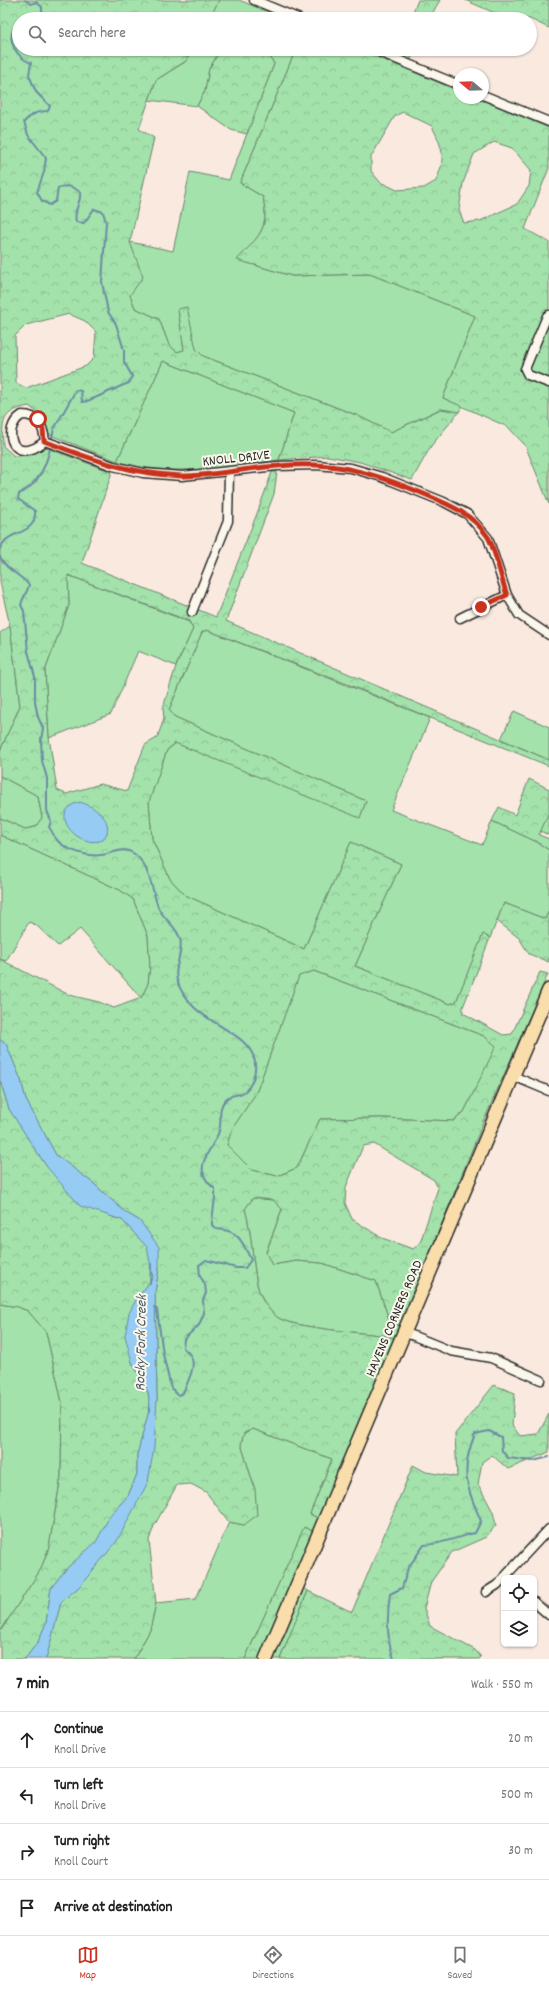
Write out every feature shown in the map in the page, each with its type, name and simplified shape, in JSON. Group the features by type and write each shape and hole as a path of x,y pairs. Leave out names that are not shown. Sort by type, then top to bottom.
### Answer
{"main road":[{"name":"HAVENS CORNERS ROAD","path":"266,1659 549,990"}],"street":[{"path":"254,0 283,12"},
{"path":"389,56 453,83"},
{"path":"489,97 549,122"},
{"path":"549,315 547,316 525,369 528,375 549,384"},
{"path":"22,415 30,415 38,419 43,429 44,441 36,449 24,452 14,448 8,440 7,432 9,424 14,418 22,415"},
{"name":"KNOLL DRIVE","path":"44,441 113,466 143,473 182,476 277,466 316,465 350,468 382,477 444,502 467,514 488,538 507,595 519,615 549,635"},
{"path":"192,612 228,521 229,472"},
{"path":"460,618 507,595"},
{"path":"513,1076 549,1091"},
{"path":"404,1332 451,1351 491,1358 541,1380"},
{"path":"508,1575 549,1529"},
{"path":"486,1592 501,1581"},
{"path":"537,1605 549,1615"}],"green space":[{"path":"0,0 219,0 213,12 12,12 12,56 188,56 186,61 156,80 139,129 154,138 130,242 143,277 130,295 135,308 159,319 169,345 177,352 184,350 178,309 187,307 196,349 203,356 356,415 391,432 441,409 459,412 431,446 412,480 360,462 328,456 279,460 294,413 163,361 117,461 50,435 41,415 29,406 13,411 5,419 3,424 3,446 14,456 31,455 44,447 112,472 82,563 216,617 272,472 277,472 274,494 226,621 549,760 549,766 347,684 207,630 202,632 169,710 175,717 366,801 360,818 175,743 167,750 149,802 152,839 170,879 185,895 304,949 351,842 401,864 355,966 450,1004 456,1002 483,934 490,938 463,1007 463,1013 503,1035 512,1034 540,972 548,974 482,1125 400,1326 390,1322 376,1281 322,1263 296,1261 272,1265 266,1253 282,1209 273,1200 253,1198 245,1209 258,1289 262,1298 273,1314 285,1321 297,1324 330,1330 388,1336 395,1339 318,1518 310,1514 332,1459 253,1429 244,1433 241,1444 255,1490 257,1515 244,1525 229,1522 206,1492 191,1484 177,1485 154,1526 149,1540 156,1603 150,1630 134,1659 46,1659 61,1602 79,1587 148,1482 157,1399 155,1292 159,1268 140,1221 125,1212 93,1183 56,1155 26,1100 21,1080 6,1044 0,1040 0,959 69,995 99,1002 114,1008 141,998 148,984 150,967 148,936 133,899 120,890 0,835 0,818 25,829 35,827 42,818 38,796 0,776 0,751 20,706 10,626 0,582","holes":["69,314 85,321 96,332 94,358 86,366 26,388 16,383 15,336 26,325","68,575 189,621 193,629 176,666 163,708 164,719 157,738 145,745 127,791 100,784 66,794 57,790 49,737 45,671 69,605","314,971 484,1036 496,1046 464,1112 454,1121 382,1118 320,1119 297,1168 277,1176 252,1170 227,1145 232,1129 256,1093 299,976","374,1144 434,1180 438,1188 420,1243 413,1249 382,1238 352,1219 345,1203 346,1187 363,1146"]},
{"path":"219,0 239,0 268,12 213,12"},
{"path":"418,0 440,0 433,12 413,12"},
{"path":"465,0 549,0 549,28 537,22 537,12 493,12"},
{"path":"188,56 217,56 209,69 205,91 197,106 149,100 156,80 185,62"},
{"path":"217,56 270,56 274,64 247,134 231,130 197,106 205,91 209,69"},
{"path":"270,56 293,56 240,183 263,197 265,217 261,232 238,260 292,276 370,274 475,316 443,398 462,406 459,412 440,409 391,432 356,415 203,356 196,349 178,309 184,350 177,352 169,345 159,319 135,308 130,295 130,242 173,251 190,172 229,180 274,64"},
{"path":"293,56 375,56 453,89 453,104 489,103 549,128 549,168 525,229 549,242 549,504 525,445 508,427 443,398 475,316 370,274 292,276 237,260 260,232 265,218 263,197 240,183","holes":["403,112 432,126 439,141 442,153 439,173 436,181 424,188 397,190 380,182 371,171 371,157 395,116","494,142 512,148 531,170 529,186 517,204 480,221 464,223 459,210 463,183 474,154"]},
{"path":"398,56 412,56 410,61"},
{"path":"163,361 294,413 279,460 198,470 158,469 117,461"},
{"path":"68,575 189,622 193,629 176,666 138,651 111,714 49,738 45,671 69,605"},
{"path":"10,626 20,706 0,751 0,633"},
{"path":"207,630 430,718 391,810 482,845 492,821 537,842 549,850 549,911 545,919 504,903 490,938 483,935 456,1002 450,1004 355,966 401,864 351,842 304,949 185,895 170,879 152,839 149,801 167,750 176,743 360,817 366,801 175,717 169,710 202,632"},
{"path":"514,711 549,727 549,760 501,739"},
{"path":"0,776 38,796 42,818 35,827 25,829 0,818"},
{"path":"529,779 549,789 549,812 539,835 549,839 549,850 537,842 492,821 499,807 515,815"},
{"path":"549,812 549,835 540,831"},
{"path":"0,835 120,890 133,899 148,936 150,967 148,984 141,998 80,929 58,946 36,925 29,922 6,961 0,959"},
{"path":"504,903 545,919 549,911 549,962 529,954 519,938 497,921"},
{"path":"314,971 484,1036 497,1046 464,1112 453,1121 382,1118 320,1119 297,1168 277,1176 252,1170 227,1145 231,1129 256,1093 299,975"},
{"path":"0,1080 9,1109 47,1167 102,1213 122,1220 148,1247 153,1278 136,1300 132,1362 148,1392 150,1407 137,1455 137,1474 128,1496 111,1514 96,1543 68,1567 51,1588 46,1623 38,1642 25,1659 0,1659 0,1632 41,1569 49,1547 61,1477 62,1402 46,1332 28,1311 18,1307 0,1304"},
{"path":"253,1198 273,1200 282,1209 266,1252 272,1265 296,1261 322,1263 376,1281 390,1322 400,1326 395,1339 388,1336 330,1330 297,1324 285,1321 273,1314 262,1298 258,1289 255,1275 245,1209"},
{"path":"0,1304 18,1307 28,1311 46,1332 62,1402 61,1477 49,1547 41,1569 0,1632"},
{"path":"494,1385 515,1393 512,1425 520,1436 538,1434 549,1414 549,1452 508,1469 492,1455 482,1462 478,1484 493,1512 496,1525 486,1537 452,1552 431,1582 424,1608 430,1626 475,1650 481,1657 479,1659 280,1659 308,1591 352,1612 413,1465 426,1472 457,1477 455,1434"},
{"path":"253,1429 332,1459 310,1514 318,1518 313,1531 304,1528 245,1659 134,1659 150,1630 156,1603 196,1599 229,1522 244,1525 255,1490 241,1444 244,1433"},
{"path":"304,1527 313,1531 259,1659 245,1659"},
{"path":"301,1585 308,1591 280,1659 270,1659"}],"water":[{"path":"80,802 98,811 103,816 108,827 107,833 103,840 93,842 83,839 69,828 65,820 65,813 70,806"},
{"path":"0,1040 6,1044 21,1080 26,1100 56,1155 93,1183 125,1212 140,1221 159,1247 159,1268 155,1292 157,1399 154,1447 148,1482 117,1541 79,1587 61,1602 46,1659 25,1659 38,1642 46,1623 51,1588 68,1567 96,1542 111,1514 128,1496 137,1474 137,1455 150,1407 148,1392 132,1362 125,1336 129,1313 136,1300 153,1278 147,1247 122,1220 80,1206 47,1167 9,1109 0,1080"}],"waterway":[{"path":"25,0 31,4 36,2 42,7 42,12"},
{"path":"12,33 12,44"},
{"path":"21,56 26,61 31,63 29,75 36,92 50,106 48,111 35,114 24,122 28,135 46,158 44,172 37,192 42,201 50,205 56,201 58,188 64,186 70,187 80,192 80,200 76,209 76,222 84,223 94,209 103,212 106,222 102,282 108,312 116,324 124,350 124,362 132,376 129,383 86,401 82,402 81,391 76,390 54,429 51,441"},
{"path":"0,549 8,538 26,529 31,525 34,519 35,511 18,499 19,494 32,485 41,474 51,445"},
{"path":"0,557 9,569 29,585 21,605 24,611 28,651 35,677 35,702 38,717 43,728 41,740 42,761 47,778 47,810 51,821 49,827 59,842 79,853 96,855 125,850 138,857 143,863 149,877 160,911 176,930 180,939 181,949 176,975 183,994 192,1006 237,1037 246,1045 253,1055 255,1071 252,1082 242,1093 228,1097 223,1103 220,1111 219,1131 206,1156 203,1167 206,1180 215,1189 212,1225 216,1229 235,1234 242,1242 251,1260 245,1268 236,1268 206,1260 199,1265 200,1276 205,1284 206,1293 203,1300 204,1313 199,1325 184,1339 183,1348 192,1358 193,1363 191,1374 183,1393 178,1395 171,1388 163,1354 157,1310 154,1307"},
{"name":"Rocky Fork Creek","path":"150,1283 151,1264"},
{"name":"Rocky Fork Creek","path":"149,1402 149,1411"},
{"path":"394,1659 388,1635 388,1610 390,1594 402,1588 408,1568 424,1545 443,1542 475,1533 481,1521 469,1488 466,1469 470,1447 475,1434 489,1431 501,1437 502,1451 508,1458 533,1461 549,1457"}],"route":[{"path":"38,419 43,429 44,441 113,466 143,473 182,476 214,474 277,466 316,465 350,468 382,477 444,502 467,514 488,538 507,595 481,607"}]}
